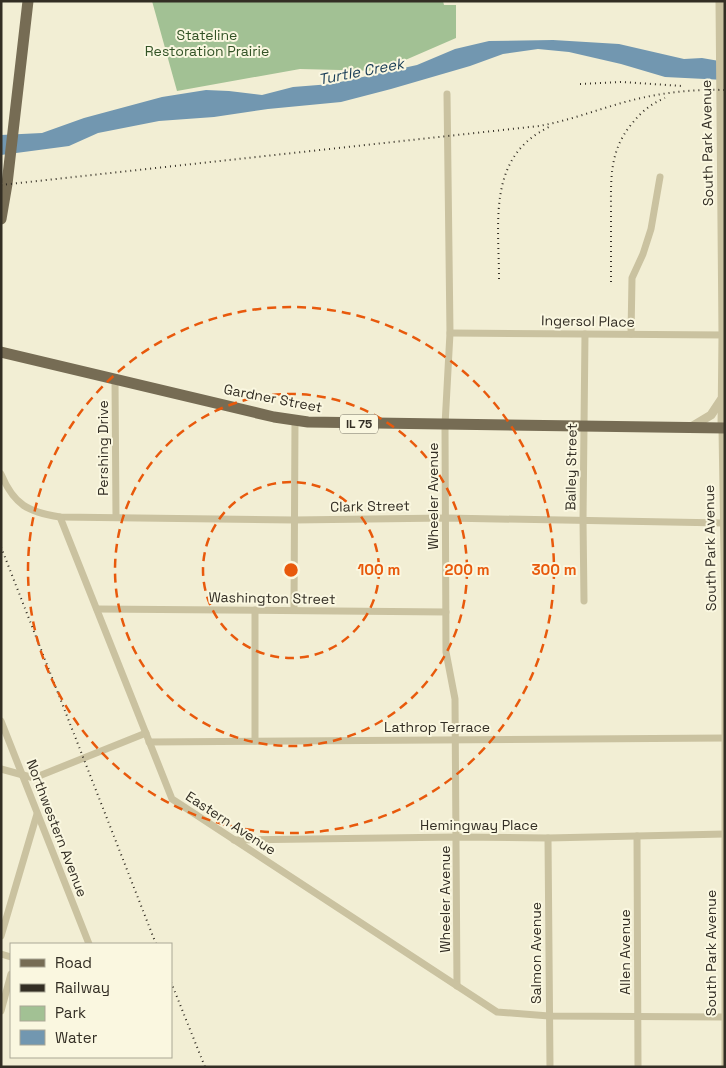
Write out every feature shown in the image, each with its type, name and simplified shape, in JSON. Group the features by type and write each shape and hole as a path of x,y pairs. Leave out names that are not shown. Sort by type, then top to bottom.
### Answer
{"main road":[{"path":"1,219 28,1"},
{"name":"Gardner Street","path":"1,352 295,421 321,424 723,428"}],"street":[{"name":"South Park Avenue","path":"720,1 724,335 722,397 725,616 725,1067"},
{"name":"Wheeler Avenue","path":"447,94 450,333 445,425 446,652 455,699 457,986"},
{"path":"631,334 632,278 652,229 660,177"},
{"name":"Ingersol Place","path":"450,333 724,335"},
{"name":"Bailey Street","path":"584,601 585,334"},
{"name":"Pershing Drive","path":"115,379 116,517"},
{"path":"689,428 711,416 722,397"},
{"path":"294,610 295,421"},
{"name":"Clark Street","path":"1,474 8,489 20,504 37,513 60,517 294,520 446,518 723,524"},
{"name":"Eastern Avenue","path":"60,517 172,799 498,1012 549,1016"},
{"name":"Washington Street","path":"97,609 446,612"},
{"path":"255,610 255,741"},
{"name":"Northwestern Avenue","path":"1,721 89,943"},
{"path":"1,769 23,776 37,777 146,733"},
{"name":"Lathrop Terrace","path":"149,742 725,738"},
{"path":"1,936 37,814"},
{"name":"Hemingway Place","path":"234,840 457,837 548,838 725,834"},
{"name":"Allen Avenue","path":"637,836 638,1067"},
{"name":"Salmon Avenue","path":"548,838 550,1067"},
{"path":"1,1011 10,978"},
{"path":"549,1016 725,1017"}],"green space":[{"name":"Stateline Restoration Prairie","path":"152,1 443,1 444,5 456,5 456,38 380,71 300,69 177,91"}],"water":[{"path":"553,40 619,44 684,59 702,58 725,62 725,80 665,77 569,52 538,49 503,54 470,66 341,102 268,109 214,117 159,121 98,133 69,146 1,155 1,135 42,133 84,118 162,97 206,90 262,95 293,87 331,84 417,65 455,49 489,41"}],"railway":[{"path":"580,84 622,82 682,86"},
{"path":"1,185 539,126 650,96 687,91 725,90"},
{"path":"611,282 611,189 613,167 618,146 634,121 650,106 665,98"},
{"path":"499,279 498,213 506,173 515,155 529,140 549,127"},
{"path":"1,547 156,943"},
{"path":"172,984 205,1067"}],"water label":[{"name":"Turtle Creek","path":"361,71"}]}
